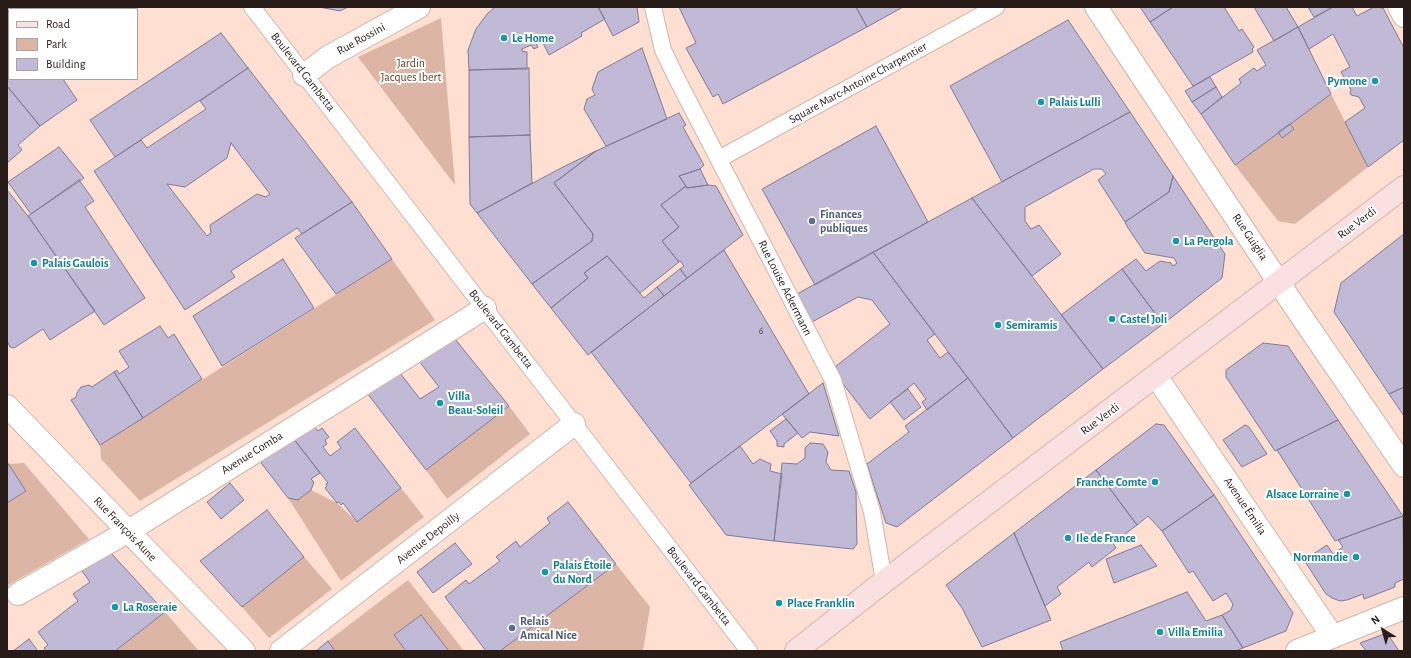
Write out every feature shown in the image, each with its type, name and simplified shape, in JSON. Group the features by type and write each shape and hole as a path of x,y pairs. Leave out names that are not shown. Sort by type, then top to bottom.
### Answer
{"street":[{"name":"Rue Rossini","path":"304,74 328,57 419,7"},
{"name":"Rue Guiglia","path":"1096,7 1279,282 1404,466"},
{"path":"1399,7 1404,16"},
{"name":"Rue Verdi","path":"796,651 884,581 1404,187"},
{"name":"Avenue Comba","path":"18,594 127,532 484,308"},
{"name":"Avenue Émilia","path":"1156,376 1333,637"},
{"name":"Rue François Aune","path":"7,406 127,532 244,651"},
{"name":"Avenue Depoilly","path":"281,651 574,424"},
{"path":"1297,651 1404,608"}],"lane":[{"name":"Boulevard Gambetta","path":"252,7 749,651"},
{"name":"Rue Louise Ackermann","path":"653,7 663,50 833,380 872,512 884,581"},
{"name":"Square Marc-Antoine Charpentier","path":"719,159 996,7"}],"green space":[{"name":"Jardin Jacques Ibert","path":"441,18 455,185 358,57"},
{"path":"1331,94 1368,167 1295,224 1278,221 1235,165 1278,132 1293,129 1290,124"},
{"path":"392,259 435,320 140,501 101,459 100,445"},
{"path":"509,406 530,434 447,499 426,470"},
{"path":"24,463 89,539 8,585 7,503 26,491 8,464"},
{"path":"401,488 424,517 341,581 288,498 311,490 337,503 357,522"},
{"path":"304,557 332,589 269,638 242,607"},
{"path":"616,564 650,607 643,651 500,651"},
{"path":"408,580 464,651 449,651 421,615 394,635 406,651 335,651 328,641"},
{"path":"165,612 199,651 115,651"}],"building":[{"path":"35,7 130,7 128,8"},
{"path":"319,7 348,7 340,11"},
{"name":"Le Home","path":"495,7 598,7 605,19 581,33 582,36 549,55 539,35 534,39 538,47 534,49 531,45 522,49 522,51 527,52 527,69 469,70 468,50 476,29 487,14"},
{"path":"598,7 637,7 639,22 613,36"},
{"path":"679,7 856,7 867,27 723,104 718,94 713,97 686,48 696,43"},
{"path":"856,7 903,7 867,27"},
{"path":"1140,7 1173,7 1150,22"},
{"path":"1173,7 1224,7 1239,31 1242,29 1254,47 1252,49 1253,52 1193,86 1150,22"},
{"path":"1254,7 1286,7 1298,27 1274,41"},
{"path":"1308,7 1333,7 1314,17"},
{"name":"Pymone","path":"1333,7 1352,7 1357,16 1374,7 1383,8 1404,48 1404,140 1368,167 1345,122 1365,108 1359,97 1351,95 1351,90 1341,72 1350,67 1333,34 1309,49 1298,27"},
{"name":"Palais Lulli","path":"1068,20 1130,112 1002,182 950,86"},
{"path":"1298,27 1331,94 1235,165 1201,114 1241,83 1239,79 1254,68 1257,71 1266,65 1257,50"},
{"path":"221,33 248,68 115,157 90,120"},
{"path":"642,48 667,119 606,146 584,109 587,99 595,95 592,89 598,72"},
{"path":"8,61 8,80 64,80 77,100 40,126 7,86"},
{"path":"248,68 352,202 302,234 297,228 231,271 235,277 185,310 94,171 141,140 147,148 206,109 200,101","holes":["231,143 270,194 266,197 257,194 210,225 211,233 207,236 167,184 185,187 227,158"]},
{"path":"529,68 530,135 469,137 469,70"},
{"path":"1210,77 1216,87 1192,102 1185,91"},
{"path":"7,86 40,126 18,145 22,150 7,163"},
{"path":"1216,87 1222,97 1201,114 1192,102"},
{"path":"1130,112 1173,176 1169,192 1125,222 1098,180 1106,174 1102,169 1094,169 1025,207 1025,221 1031,229 1039,225 1061,254 1032,276 972,198"},
{"path":"679,113 686,125 683,127 704,165 700,169 679,176 686,186 661,205 679,227 662,241 679,262 640,293 607,256 584,273 588,278 551,308 532,284 592,241 593,234 554,183 596,151"},
{"path":"1290,124 1294,129 1282,138 1278,132"},
{"path":"876,126 928,222 815,285 762,189"},
{"path":"530,135 532,183 477,213 470,204 469,137"},
{"path":"59,147 84,178 31,214 8,182"},
{"path":"596,151 554,183 593,234 592,241 532,284 477,213"},
{"path":"700,169 708,185 687,188 679,176"},
{"name":"La Pergola","path":"1173,176 1225,254 1222,278 1163,324 1122,269 1136,259 1146,271 1160,261 1171,263 1173,266 1177,263 1174,258 1145,253 1125,222 1169,192"},
{"path":"79,180 94,201 85,207 145,298 104,325 28,216"},
{"path":"708,185 716,186 743,235 687,278 680,269 684,266 662,241 679,227 661,205 686,186 687,188"},
{"name":"Palais Gaulois","path":"7,190 28,216 95,311 50,340 43,329 14,348 10,347 7,341"},
{"name":"Semiramis","path":"972,198 1103,369 1013,438 873,252"},
{"path":"352,202 392,259 336,294 295,238"},
{"path":"1404,234 1404,387 1389,394 1334,312 1341,283"},
{"path":"724,250 809,394 691,483 591,352"},
{"path":"873,252 935,334 927,340 940,358 948,352 968,378 927,410 922,402 926,399 914,383 870,419 840,380 836,366 890,324 872,300 858,297 812,322 797,294"},
{"path":"607,256 644,298 657,287 664,296 588,355 551,308 588,278 584,273"},
{"path":"283,259 314,308 222,366 193,316"},
{"path":"680,269 687,278 664,296 657,287"},
{"name":"Castel Joli","path":"1122,269 1163,324 1103,369 1061,315"},
{"path":"160,326 168,338 174,334 202,379 143,418 114,372 117,370 119,374 129,367 119,351"},
{"name":"Villa Beau-Soleil","path":"455,339 509,406 426,470 367,393 400,373 420,399 439,387 419,361"},
{"path":"1263,343 1288,346 1338,420 1275,451 1226,377 1226,370"},
{"path":"114,372 143,418 100,445 71,400 76,397 81,387 89,385 92,387"},
{"path":"968,378 1013,438 897,527 886,523 867,464 909,432 905,426"},
{"path":"823,383 839,436 810,432 802,438 782,414"},
{"path":"1404,387 1404,416 1389,394"},
{"path":"908,389 921,407 904,420 890,402"},
{"path":"786,419 798,433 784,444 784,447 777,446 777,441 770,431"},
{"name":"Alsace Lorraine","path":"1338,420 1403,516 1335,541 1277,450"},
{"name":"Franche Comte","path":"1156,424 1164,425 1214,495 1162,531 1148,516 1137,525 1096,470"},
{"path":"313,425 318,431 322,428 329,437 325,440 327,444 323,447 330,456 341,448 337,442 355,428 401,488 357,522 343,503 341,505 339,502 337,503 325,488 327,486 326,484 328,483 293,438"},
{"path":"1245,425 1249,427 1267,454 1242,467 1223,440"},
{"path":"293,438 320,473 311,479 314,482 311,490 298,500 288,498 259,460"},
{"path":"810,443 823,444 828,452 826,462 831,470 849,471 856,492 857,544 853,549 774,541 782,463 797,464 805,458 805,448"},
{"path":"740,446 753,464 760,459 771,464 770,471 782,474 774,541 726,535 689,485"},
{"path":"7,462 26,491 7,503"},
{"name":"Ile de France","path":"1096,470 1137,525 1113,543 1116,548 1092,567 1089,562 1057,587 1061,594 1045,606 1014,533"},
{"path":"230,483 244,500 221,519 207,502"},
{"path":"1214,495 1293,613 1286,631 1243,648 1222,615 1231,610 1233,604 1226,593 1213,601 1193,571 1189,573 1162,531"},
{"name":"Palais Étoile du Nord","path":"568,502 616,564 500,651 486,651 445,597 466,580 469,584 500,561 496,557 516,541 520,547 550,523 547,518"},
{"path":"267,510 304,557 242,607 200,561"},
{"name":"Normandie","path":"1403,516 1404,579 1395,583 1395,587 1364,599 1363,594 1340,601 1326,594 1304,560 1327,545 1333,554 1343,547 1338,540"},
{"path":"1014,533 1051,620 982,647 962,608 946,585"},
{"path":"455,543 472,564 433,593 417,572"},
{"path":"1141,545 1157,566 1114,583 1106,559"},
{"name":"La Roseraie","path":"111,553 165,612 115,651 46,651 44,648 48,645 38,632 78,601 73,594 90,582 82,571"},
{"name":"Villa Emilia","path":"1187,592 1206,621 1222,615 1243,648 1236,651 1063,651 1060,642"},
{"path":"421,615 449,651 406,651 394,635"},
{"path":"1387,633 1399,651 1366,651 1360,643"},
{"path":"29,639 38,651 13,651"},
{"path":"328,641 335,651 316,651"}],"place":[{"name":"Le Home","path":"504,38"},
{"name":"Pymone","path":"1375,81"},
{"name":"Palais Lulli","path":"1041,102"},
{"name":"Finances publiques","path":"812,221"},
{"name":"La Pergola","path":"1176,241"},
{"name":"Palais Gaulois","path":"34,263"},
{"name":"Castel Joli","path":"1112,319"},
{"name":"Semiramis","path":"998,325"},
{"name":"Villa Beau-Soleil","path":"440,403"},
{"name":"Franche Comte","path":"1155,482"},
{"name":"Alsace Lorraine","path":"1347,494"},
{"name":"Ile de France","path":"1068,538"},
{"name":"Normandie","path":"1356,557"},
{"name":"Palais Étoile du Nord","path":"545,572"},
{"name":"Place Franklin","path":"779,603"},
{"name":"La Roseraie","path":"115,607"},
{"name":"Relais Amical Nice","path":"512,628"},
{"name":"Villa Emilia","path":"1160,632"}]}
